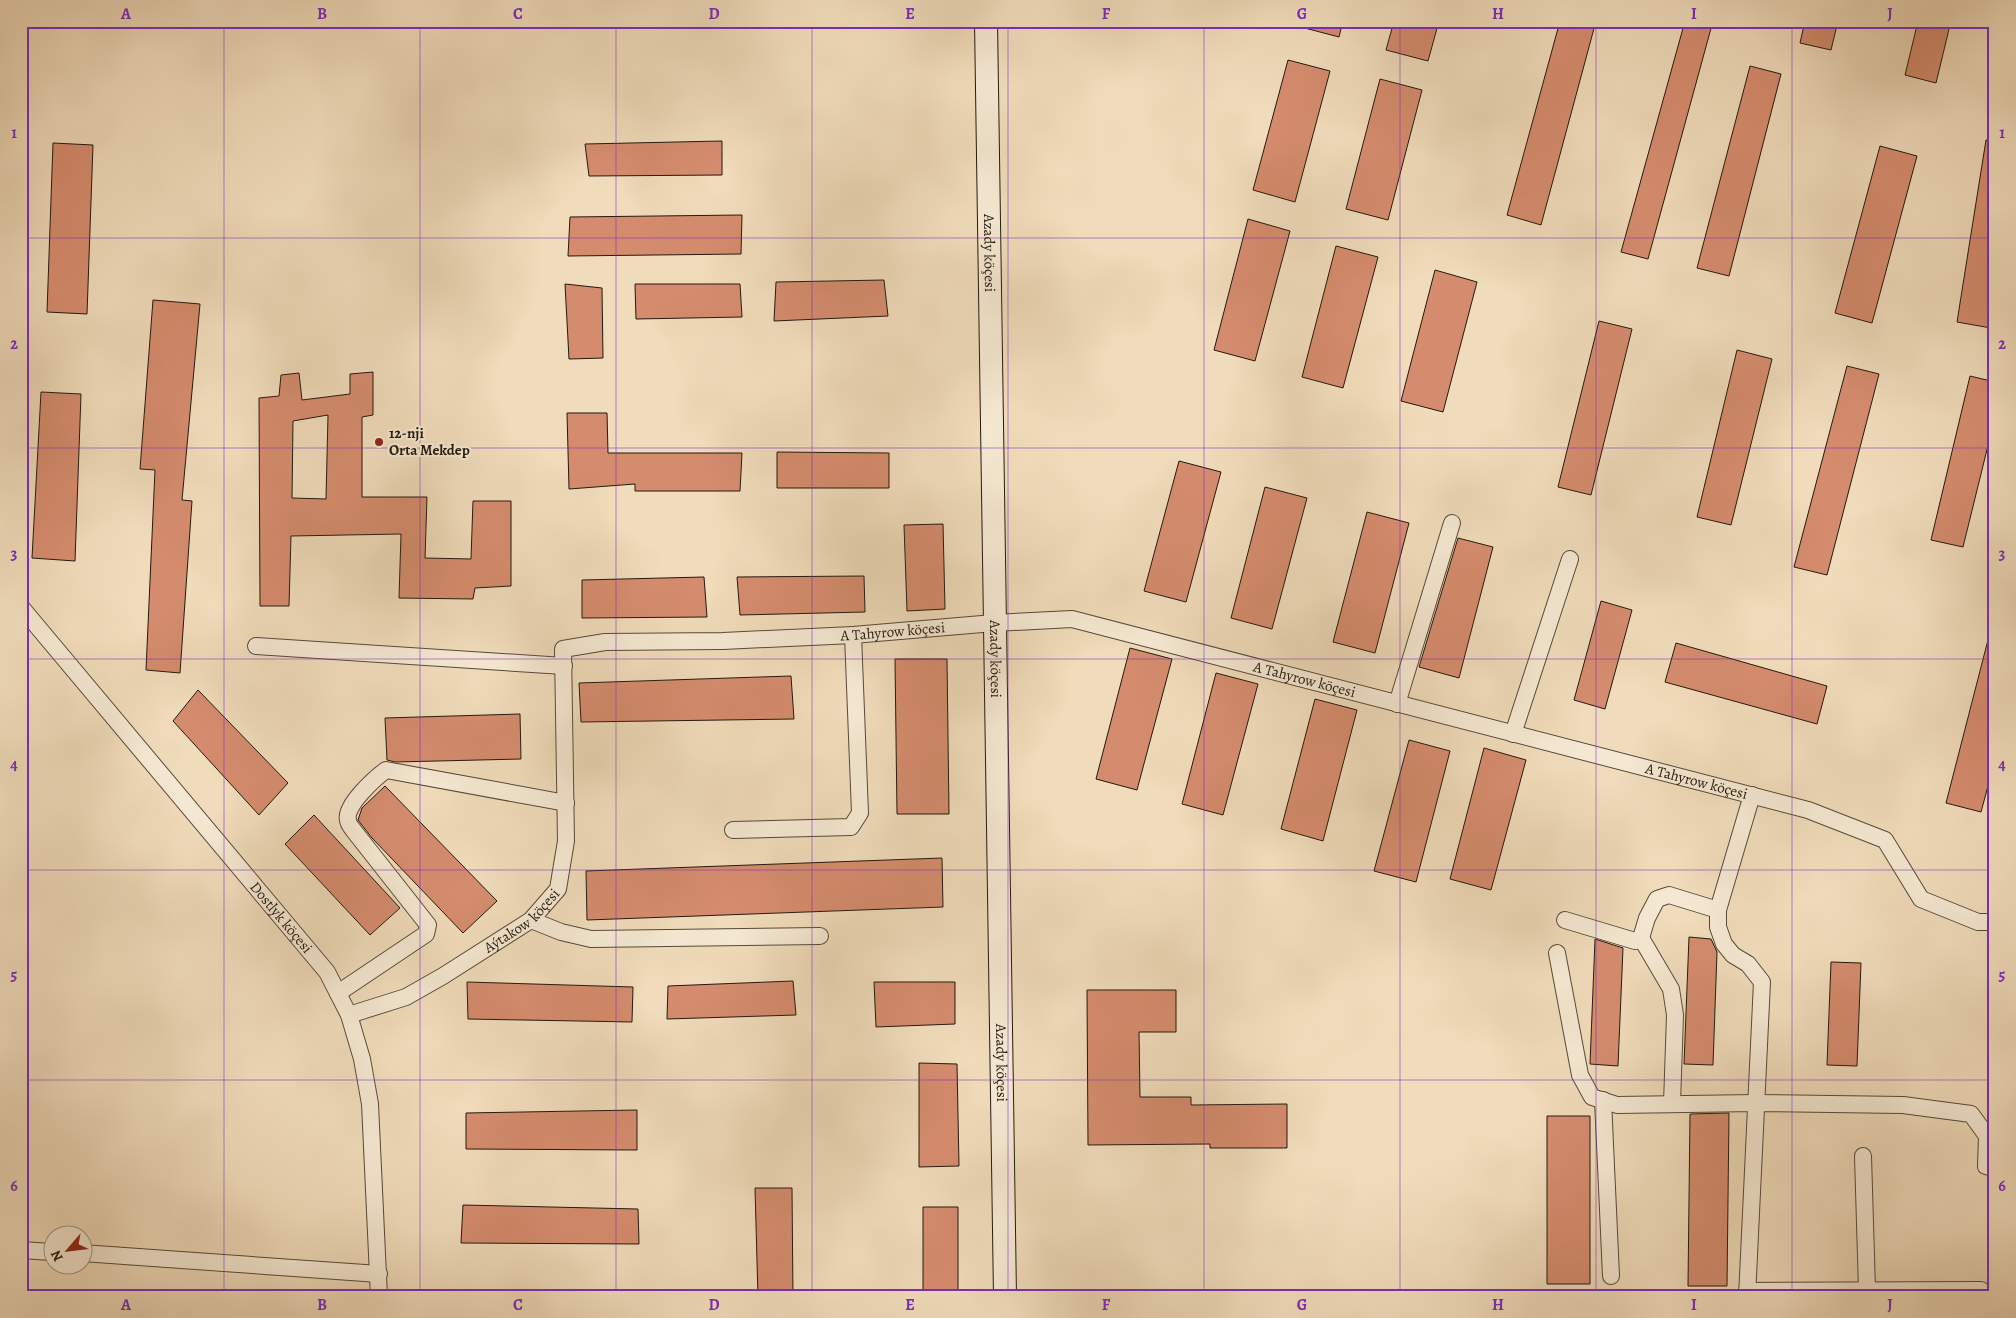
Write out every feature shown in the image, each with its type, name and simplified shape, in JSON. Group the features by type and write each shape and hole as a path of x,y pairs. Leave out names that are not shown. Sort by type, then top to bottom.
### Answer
{"main road":[{"name":"Azady köçesi","path":"986,21 1005,1297"}],"street":[{"path":"1397,704 1452,523"},
{"path":"1513,734 1570,559"},
{"name":"Dostlyk köçesi","path":"21,607 327,972 338,993 349,1015 362,1059 370,1104 379,1297"},
{"name":"A Tahyrow köçesi","path":"563,649 604,642 723,641 853,635 994,623 1072,619 1808,810 1886,840 1922,899 1978,922 1995,922"},
{"path":"734,830 851,827 860,813 853,635"},
{"path":"256,646 564,666"},
{"name":"Aýtakow köçesi","path":"349,1015 406,998 531,920 558,889 566,841 563,649"},
{"path":"338,993 426,934 428,925 354,831 348,820 348,810 375,777 386,770 566,803"},
{"path":"1752,795 1718,910 1718,927 1724,944 1733,955 1748,964 1762,982 1747,1294 1867,1290 1982,1290"},
{"path":"1672,1104 1675,1015 1671,989 1641,938 1647,918 1657,899 1669,895 1718,910"},
{"path":"531,920 561,932 591,939 820,936"},
{"path":"1565,920 1635,940 1641,938"},
{"path":"1557,953 1580,1075 1592,1097 1617,1105 1756,1103 1903,1105 1971,1114 1986,1136 1986,1166 1995,1169"},
{"path":"1603,1100 1610,1276"},
{"path":"1863,1156 1867,1290"},
{"path":"21,1250 42,1251"},
{"path":"92,1254 379,1274"}],"building":[{"path":"1297,21 1343,21 1339,37 1297,26"},
{"path":"1394,21 1439,21 1428,61 1386,50"},
{"path":"1560,21 1596,21 1541,225 1507,215"},
{"path":"1685,21 1713,21 1648,259 1621,252"},
{"path":"1805,21 1838,21 1831,50 1800,43"},
{"path":"1918,21 1951,21 1936,83 1905,75"},
{"path":"1288,60 1330,71 1295,202 1253,190"},
{"path":"1750,66 1781,74 1729,276 1697,268"},
{"path":"1380,79 1422,90 1388,220 1346,209"},
{"path":"1986,140 1995,141 1995,306 1991,328 1957,322"},
{"path":"722,141 722,175 589,176 585,144"},
{"path":"53,143 93,145 87,314 47,312"},
{"path":"1880,146 1917,156 1872,323 1835,313"},
{"path":"742,215 741,254 568,256 570,217"},
{"path":"1248,219 1290,231 1255,361 1214,350"},
{"path":"1336,246 1378,257 1343,388 1302,377"},
{"path":"1435,270 1477,282 1443,412 1401,401"},
{"path":"884,280 888,316 774,321 776,282"},
{"path":"565,284 602,288 603,358 569,359"},
{"path":"635,284 740,284 742,317 636,319"},
{"path":"153,300 200,304 182,500 192,501 180,673 146,670 155,470 140,469"},
{"path":"1599,321 1632,329 1591,495 1558,487"},
{"path":"1737,350 1772,359 1731,525 1697,517"},
{"path":"1847,366 1879,374 1827,575 1794,567"},
{"path":"373,372 373,415 362,417 362,497 427,497 425,558 471,559 473,501 511,501 511,586 475,588 473,599 399,598 401,534 291,536 289,606 260,606 259,398 279,396 281,375 299,373 302,400 350,394 350,374","holes":["328,415 326,499 292,498 293,421"]},
{"path":"1970,376 1995,382 1995,417 1963,547 1931,540"},
{"path":"41,392 81,394 75,561 32,558"},
{"path":"567,413 607,413 608,453 742,453 740,491 635,491 635,484 569,489"},
{"path":"777,452 889,453 889,488 777,488"},
{"path":"1179,461 1221,472 1186,602 1144,591"},
{"path":"1265,487 1307,498 1272,629 1231,618"},
{"path":"1367,512 1409,523 1375,653 1333,642"},
{"path":"943,524 945,609 907,611 904,525"},
{"path":"1458,538 1493,547 1459,678 1419,667"},
{"path":"864,576 865,612 740,615 737,577"},
{"path":"704,577 707,617 582,618 582,580"},
{"path":"1601,601 1632,610 1605,709 1574,700"},
{"path":"1989,636 1995,637 1995,760 1981,812 1946,803"},
{"path":"1676,643 1827,686 1817,724 1665,682"},
{"path":"1130,648 1172,659 1137,790 1096,779"},
{"path":"895,659 947,659 949,814 897,814"},
{"path":"1216,673 1258,684 1223,815 1182,804"},
{"path":"791,676 794,719 581,722 579,683"},
{"path":"198,690 288,783 259,815 173,721"},
{"path":"1315,699 1357,710 1323,841 1281,829"},
{"path":"520,714 521,759 395,762 387,760 385,718"},
{"path":"1409,740 1450,751 1416,882 1374,871"},
{"path":"1484,748 1526,760 1491,890 1450,879"},
{"path":"385,786 497,901 463,933 372,838 358,820 362,808"},
{"path":"314,815 400,908 370,935 285,844"},
{"path":"942,858 943,907 587,920 586,871"},
{"path":"1689,937 1711,939 1717,952 1713,1065 1684,1064"},
{"path":"1595,939 1623,948 1618,1066 1590,1064"},
{"path":"1831,962 1861,963 1857,1066 1827,1065"},
{"path":"793,981 796,1015 667,1019 668,986"},
{"path":"467,982 633,987 632,1022 468,1019"},
{"path":"874,982 955,982 955,1024 876,1027"},
{"path":"1087,990 1176,990 1176,1032 1139,1032 1140,1097 1191,1097 1191,1105 1287,1104 1287,1148 1210,1148 1210,1144 1088,1145"},
{"path":"919,1063 957,1064 959,1166 919,1167"},
{"path":"637,1110 637,1150 466,1149 466,1113"},
{"path":"1729,1113 1727,1286 1688,1286 1690,1114"},
{"path":"1547,1116 1590,1116 1590,1284 1547,1284"},
{"path":"755,1188 792,1188 793,1297 758,1297"},
{"path":"463,1205 638,1209 639,1244 461,1243"},
{"path":"923,1207 958,1207 958,1297 923,1297"}],"place":[{"name":"12-nji Orta Mekdep","path":"379,442"}]}
